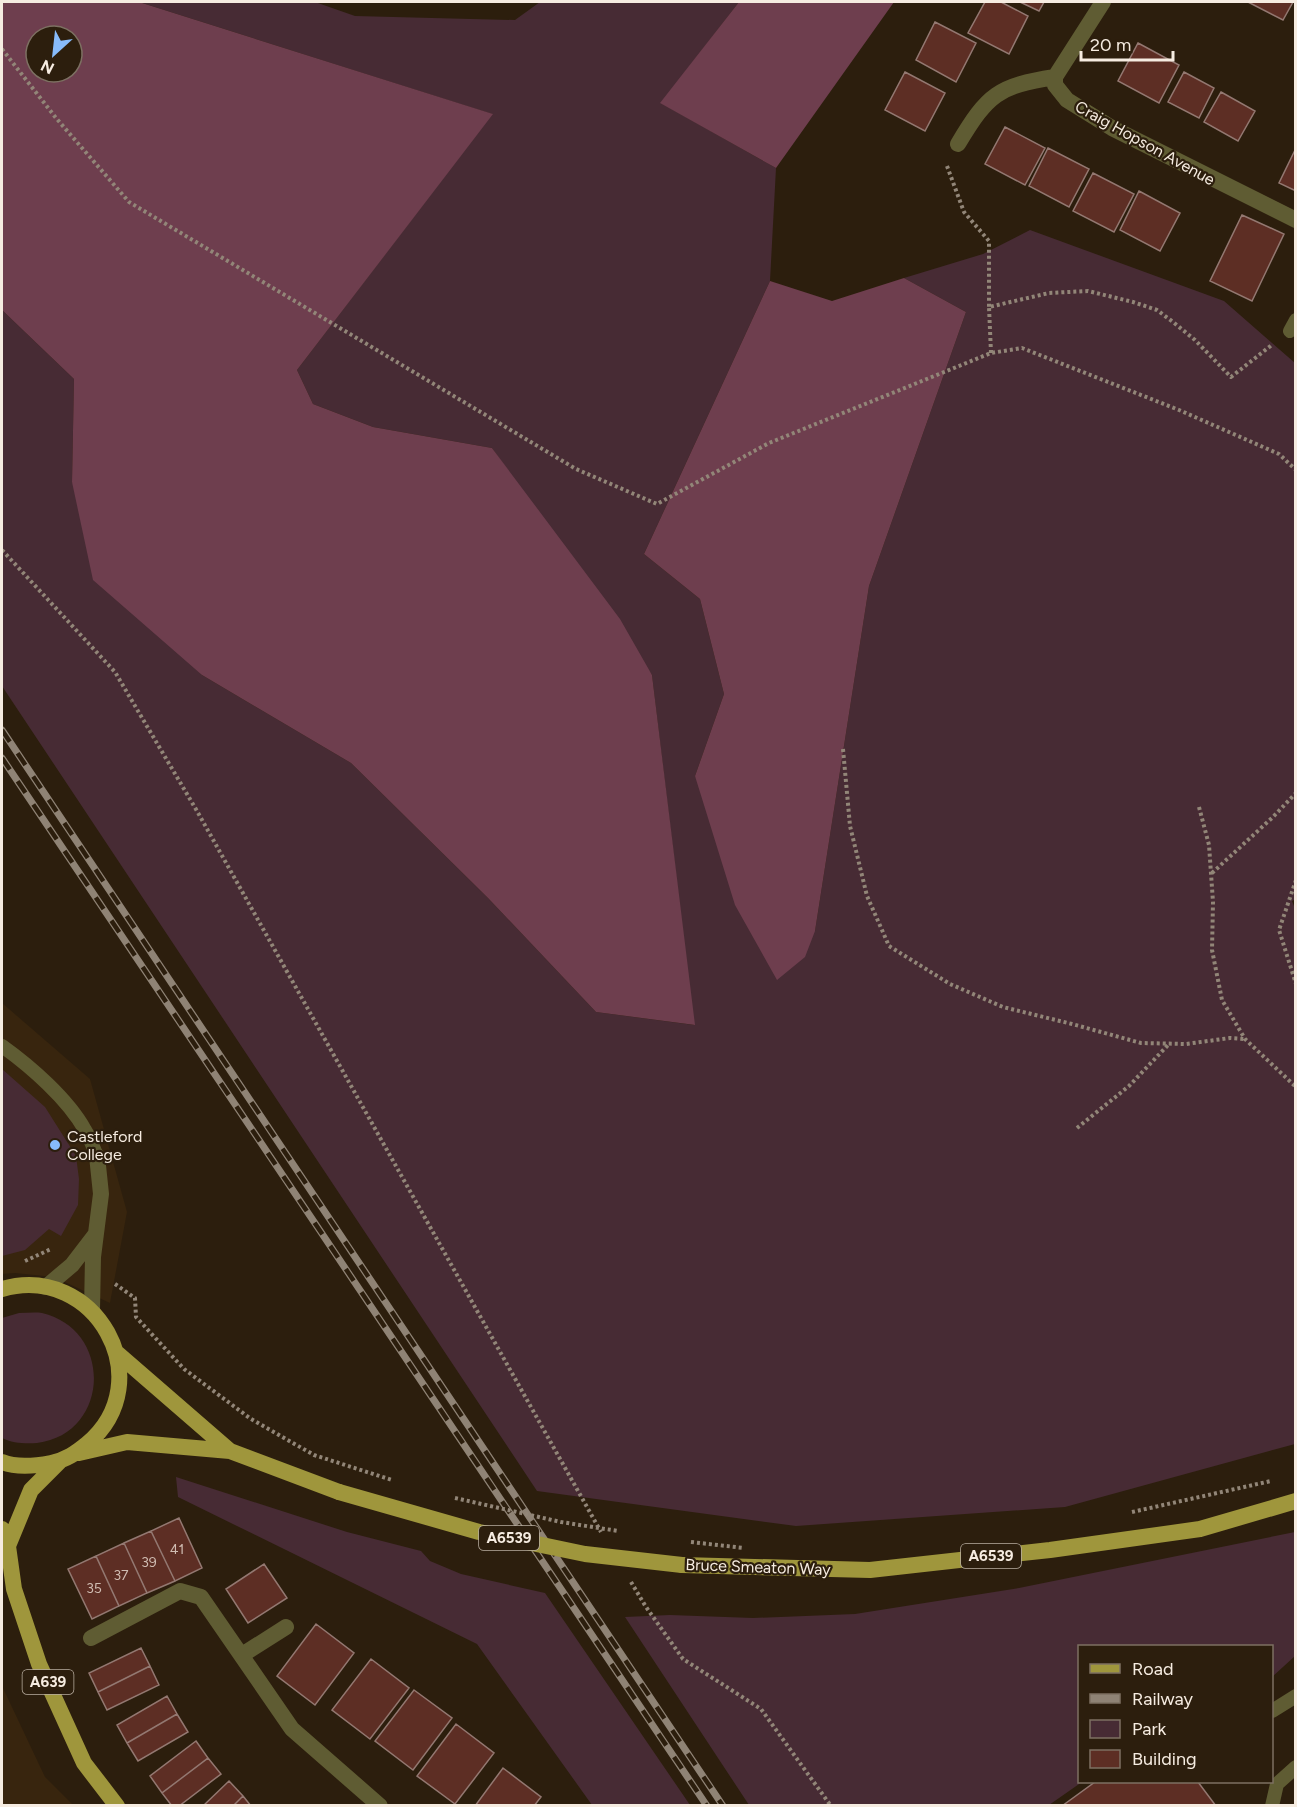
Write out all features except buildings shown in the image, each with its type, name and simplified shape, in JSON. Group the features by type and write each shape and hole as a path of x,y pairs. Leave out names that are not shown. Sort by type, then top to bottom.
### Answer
{"main road":[{"path":"2,1289 13,1286 41,1285 68,1293 92,1310 109,1332 117,1353 120,1382 112,1413 97,1435 31,1490 8,1546"},
{"name":"Bruce Smeaton Way","path":"117,1353 230,1451"},
{"name":"Bruce Smeaton Way","path":"2,1462 32,1466 127,1442 230,1451 339,1492 503,1537 585,1554 682,1565 870,1570 1050,1550 1200,1529 1296,1500"},
{"name":"A639","path":"2,1529 8,1546 14,1589 39,1664 84,1763 117,1806"}],"street":[{"path":"958,144 985,105 1001,90 1027,81 1055,77 1102,2"},
{"name":"Craig Hopson Avenue","path":"1055,77 1055,85 1067,100 1112,128 1296,220"},
{"path":"92,1310 93,1257 101,1194 98,1156"},
{"path":"46,1287 72,1265 97,1232"},
{"path":"91,1638 180,1591 201,1597 292,1729 380,1806"},
{"path":"242,1655 286,1627"}],"lane":[{"path":"2,1046 20,1059 56,1093 84,1128 98,1156"},
{"path":"1273,1710 1296,1696"},
{"path":"1272,1806 1277,1784 1296,1767"}],"path":[{"path":"2,49 56,118 129,202 576,469 657,504 769,443 991,353 1023,348 1179,410 1279,454 1296,470"},
{"path":"947,166 964,212 989,241 991,353"},
{"path":"989,307 1049,293 1088,291 1133,302 1157,310 1173,322 1231,377 1293,325"},
{"path":"2,550 115,672 197,811 589,1510"},
{"path":"843,749 850,826 867,896 889,946 950,984 1003,1007 1141,1043 1186,1044 1230,1038 1245,1039"},
{"path":"1211,874 1296,793"},
{"path":"1199,807 1209,845 1213,902 1212,950 1222,1000 1245,1039 1296,1087"},
{"path":"1296,880 1279,930 1296,984"},
{"path":"1077,1128 1129,1086 1169,1044"},
{"path":"184,1369 251,1419 314,1455 400,1483"},
{"path":"1129,1513 1273,1480"},
{"path":"445,1496 561,1522 626,1533"},
{"path":"680,1541 755,1548"},
{"path":"646,1607 683,1659 761,1710 831,1806"}],"shaded area":[{"path":"2,2 139,2 493,114 297,370 313,404 373,427 492,448 620,619 652,675 695,1025 596,1012 488,898 351,763 202,675 93,580 72,482 74,379 2,310"},
{"path":"739,2 894,2 776,168 660,103"},
{"path":"904,278 966,312 869,586 815,931 805,957 777,980 735,905 695,776 724,694 700,599 644,554 770,281 832,301"},
{"name":"Castleford College","path":"2,1003 90,1079 127,1212 110,1303 54,1277 2,1274"},
{"path":"2,1686 45,1777 73,1805 2,1805"}],"green space":[{"path":"139,2 315,2 355,16 515,20 540,2 739,2 661,103 776,168 770,281 644,554 700,599 724,694 695,776 815,931 869,586 966,312 904,278 983,254 1030,230 1224,301 1295,363 1296,899 1292,901 1296,911 1295,1444 1065,1507 796,1526 537,1491 2,686 2,310 74,379 72,482 202,675 351,763 488,898 596,1012 694,1025 652,675 492,448 373,427 313,404 297,370 492,114"},
{"path":"2,1069 45,1107 76,1156 79,1179 78,1205 61,1236 49,1229 25,1250 2,1256"},
{"path":"19,1313 42,1313 65,1323 82,1339 91,1359 94,1381 90,1402 79,1421 61,1436 37,1443 19,1443 2,1438 2,1318"},
{"path":"176,1477 347,1532 421,1551 430,1561 461,1574 545,1593 690,1805 592,1805 477,1644 178,1497"},
{"path":"1295,1532 1295,1656 1273,1676 1273,1645 1078,1645 1078,1783 1081,1783 1049,1805 749,1805 625,1617 670,1615 753,1618 855,1614 1019,1588"}],"railway":[{"path":"2,730 723,1806"},
{"path":"2,758 707,1806"}],"place":[{"name":"Castleford College","path":"55,1145"}]}
